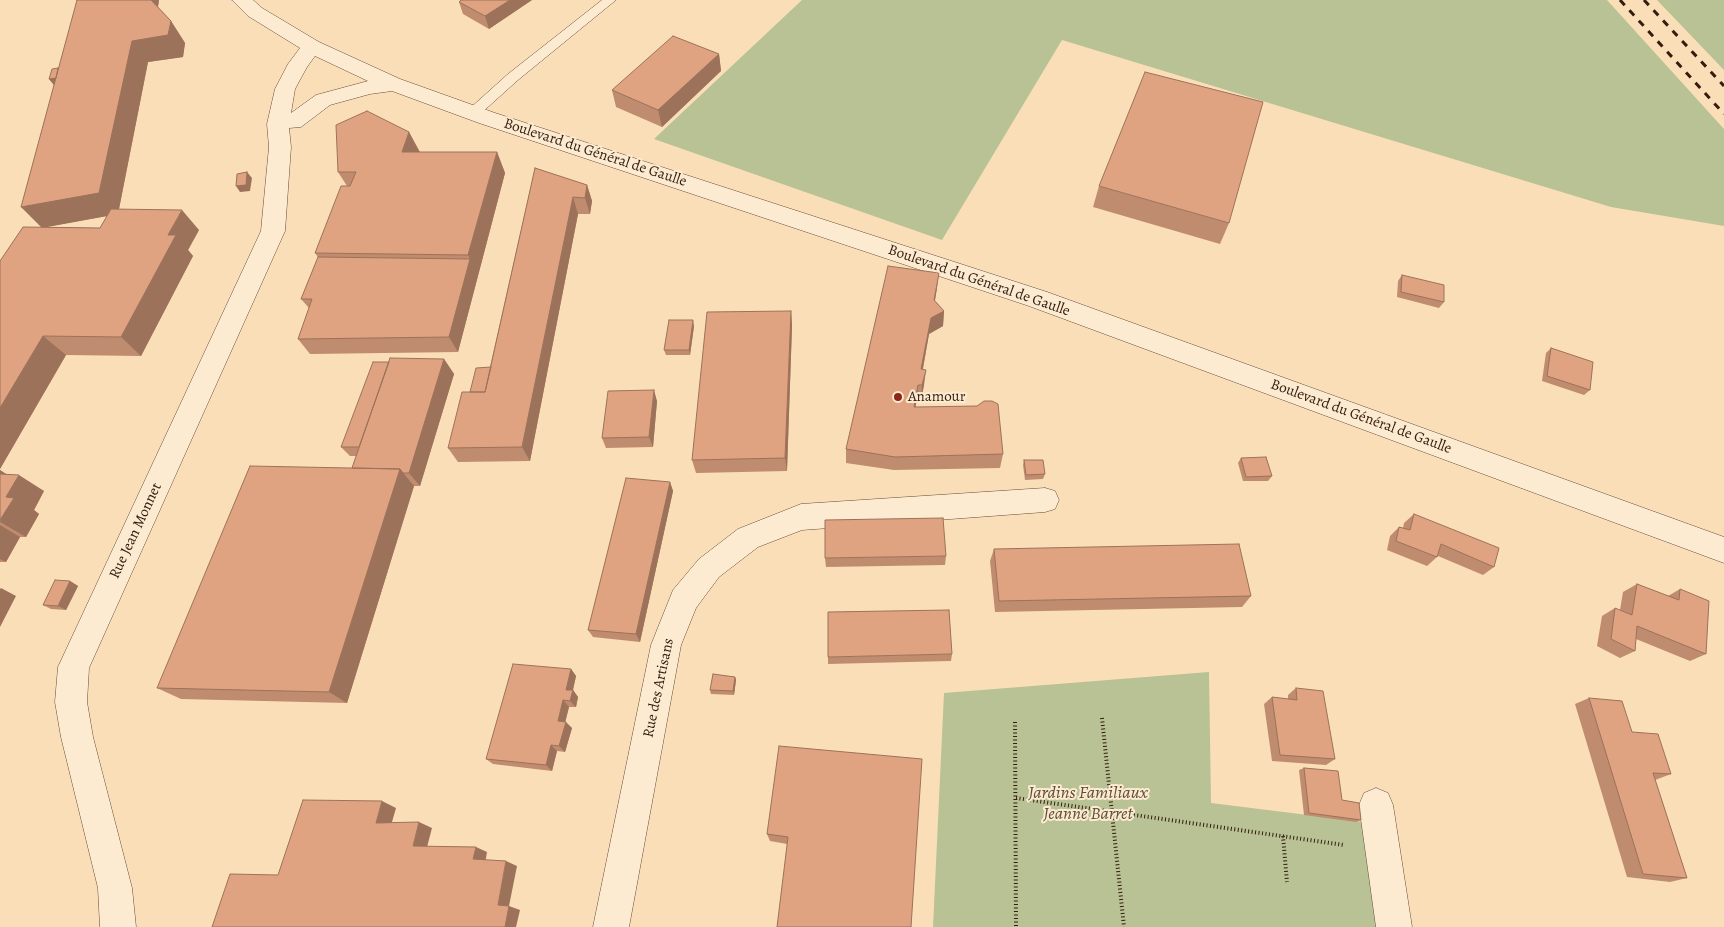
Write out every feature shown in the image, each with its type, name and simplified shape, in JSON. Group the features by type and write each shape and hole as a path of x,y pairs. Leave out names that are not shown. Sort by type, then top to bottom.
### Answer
{"street":[{"name":"Boulevard du Général de Gaulle","path":"242,0 255,12 312,47 393,84 473,113 1038,299 1724,550"},
{"path":"280,147 278,124 286,89 298,64 312,47"},
{"path":"280,147 293,122 320,84 345,62"},
{"path":"293,122 323,100 361,89 393,84"},
{"name":"Rue Jean Monnet","path":"118,927 115,888 77,737 71,702 74,667 273,231 280,147"},
{"name":"Rue des Artisans","path":"611,927 666,645 684,600 709,568 748,538 801,517 1045,500"},
{"path":"1376,805 1394,927"}],"lane":[{"path":"473,113 513,77 610,0"}],"path":[{"path":"1102,718 1114,814 1124,927"},
{"path":"1015,722 1016,927"},
{"path":"1016,798 1114,814 1382,850"},
{"path":"1283,836 1287,882"}],"green space":[{"path":"802,0 1607,0 1724,129 1724,226 1611,207 1062,40 942,240 654,139"},
{"path":"1657,0 1724,0 1724,70"},
{"name":"Jardins Familiaux Jeanne Barret","path":"1209,672 1211,803 1364,822 1378,927 933,927 944,693"}],"building":[{"path":"77,0 151,0 171,21 168,35 132,41 99,193 21,207"},
{"path":"461,0 510,0 485,16 459,2"},
{"path":"673,36 719,54 658,110 612,90"},
{"path":"58,68 56,78 49,79 52,69"},
{"path":"1145,72 1263,102 1229,223 1099,186"},
{"path":"367,111 409,132 402,152 497,152 468,255 315,253 341,186 350,186 356,172 338,172 336,125"},
{"path":"535,168 587,185 585,198 573,197 522,447 448,448 462,392 485,392"},
{"path":"247,172 246,185 236,186 237,174"},
{"path":"111,209 182,210 168,235 176,235 121,337 43,336 0,408 0,261 23,227 100,228"},
{"path":"318,257 470,259 449,337 298,339 312,299 301,299"},
{"path":"888,266 939,273 934,300 944,311 931,318 921,369 926,370 922,385 918,385 914,407 977,406 984,401 992,401 998,404 1003,454 895,457 846,449"},
{"path":"1402,275 1444,285 1444,302 1401,292"},
{"path":"791,311 785,458 692,460 707,312"},
{"path":"669,320 693,320 689,350 664,350"},
{"path":"1551,348 1593,362 1590,390 1547,376"},
{"path":"390,358 444,359 409,473 403,473 400,469 352,468"},
{"path":"373,362 389,362 359,447 341,447"},
{"path":"491,367 485,392 470,392 476,368"},
{"path":"654,390 649,437 602,438 608,391"},
{"path":"1266,457 1272,476 1246,477 1241,458"},
{"path":"1024,460 1043,460 1045,474 1026,475"},
{"path":"250,466 400,469 329,692 157,688"},
{"path":"0,474 19,475 6,497 14,498 0,520"},
{"path":"626,478 670,482 636,634 588,630"},
{"path":"1414,514 1499,548 1494,567 1441,544 1437,557 1396,541 1399,527 1410,530"},
{"path":"943,518 946,556 825,558 825,520"},
{"path":"1239,544 1251,596 999,601 994,549"},
{"path":"55,580 70,581 58,606 43,605"},
{"path":"1637,584 1679,600 1680,589 1709,601 1706,654 1637,626 1635,651 1611,639 1615,608 1632,615"},
{"path":"949,610 952,654 828,657 828,612"},
{"path":"513,664 571,669 566,690 573,690 570,701 563,700 558,721 566,722 559,746 551,745 546,765 486,759"},
{"path":"713,674 735,677 733,691 710,690"},
{"path":"1296,688 1323,691 1335,759 1280,755 1272,697 1297,700"},
{"path":"1589,698 1622,701 1632,732 1658,734 1671,774 1653,773 1687,878 1643,874"},
{"path":"779,746 922,759 911,927 777,927 788,837 767,834"},
{"path":"1304,768 1338,771 1342,800 1359,803 1361,820 1309,813"},
{"path":"303,800 382,801 376,823 419,822 413,846 476,847 473,859 506,861 498,905 509,906 505,927 212,927 230,874 278,875"}],"railway":[{"path":"1620,0 1724,114"},
{"path":"1644,0 1724,86"}],"place":[{"name":"Anamour","path":"898,397"}]}
